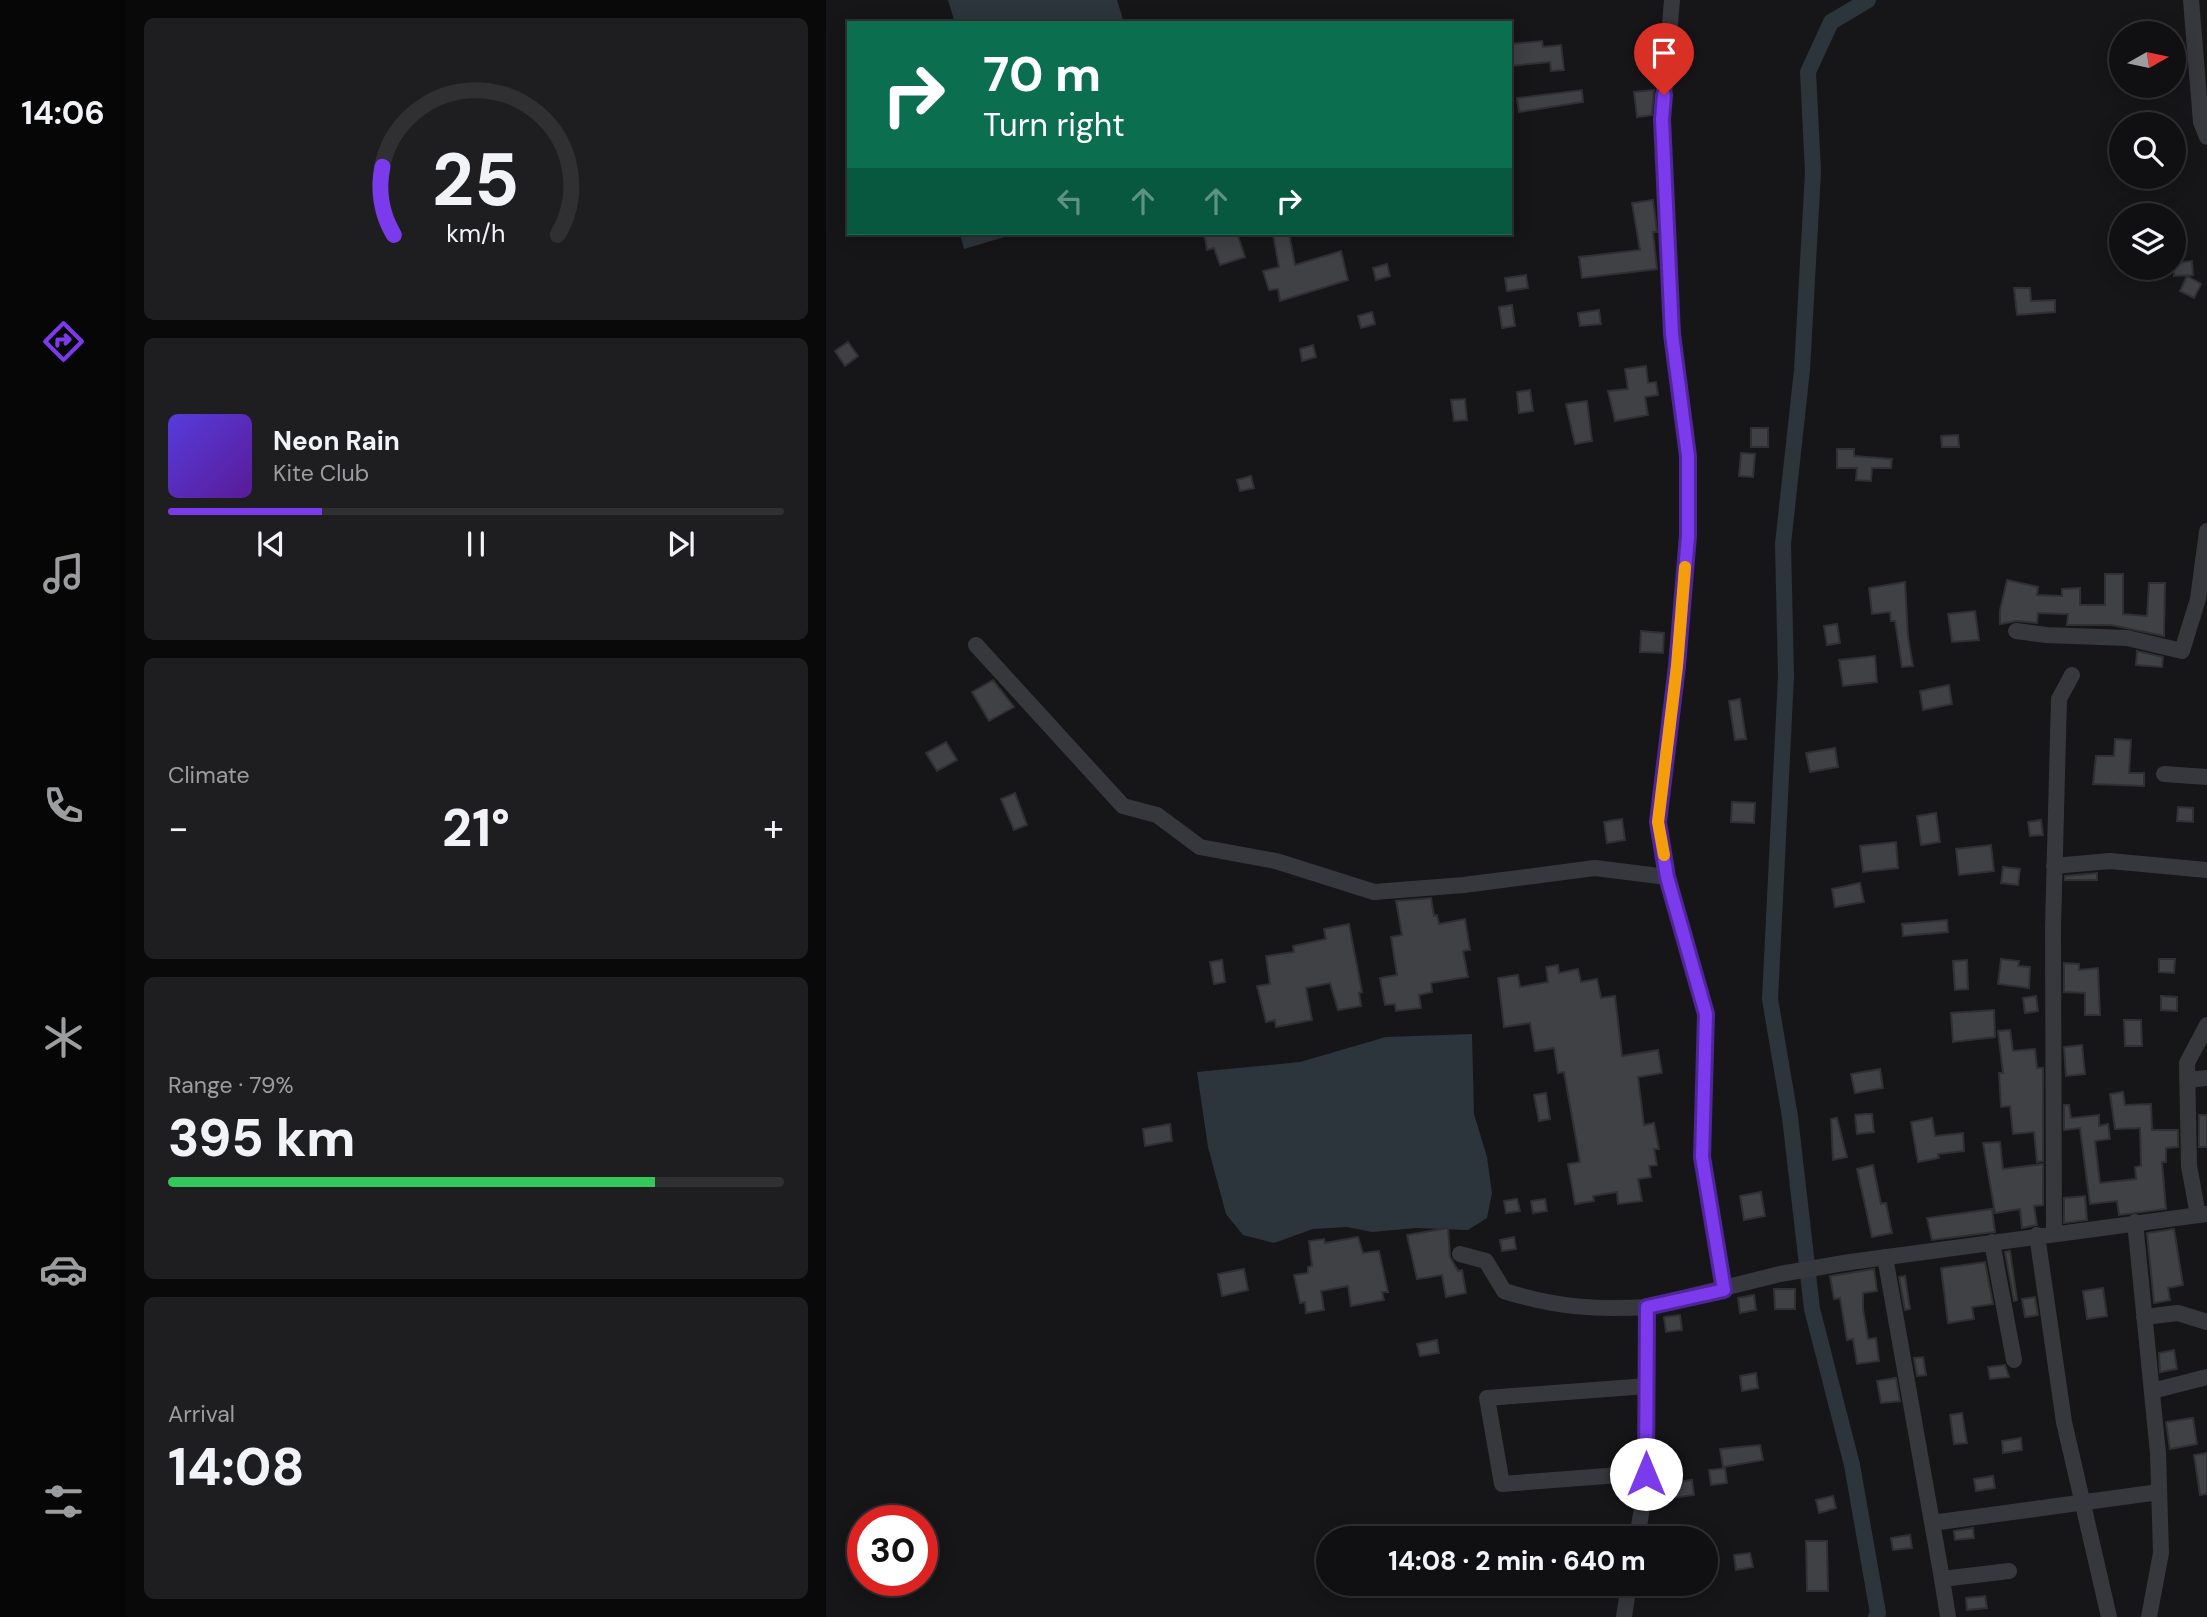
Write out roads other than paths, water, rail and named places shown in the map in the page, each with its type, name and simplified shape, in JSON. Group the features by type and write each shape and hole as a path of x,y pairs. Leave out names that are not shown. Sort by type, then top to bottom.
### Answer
{"street":[{"path":"1672,0 1662,119 1672,334 1688,456 1688,536 1677,666 1658,822 1667,877 1706,1014 1702,1157 1724,1290"},
{"path":"2192,0 2201,122 2207,137"},
{"path":"2016,631 2046,635 2127,638 2182,651 2198,598 2207,531"},
{"path":"976,645 1123,806 1157,815 1200,847 1276,861 1374,892 1464,885 1595,868 1667,877"},
{"path":"2054,1233 2054,866 2059,699 2072,675"},
{"path":"2164,774 2207,777"},
{"path":"2054,866 2110,861 2207,870"},
{"path":"1460,1254 1486,1261 1504,1291 1547,1304 1596,1310 1647,1307 1780,1274 1850,1262 2202,1215 2189,1166 2187,1063 2207,1025"},
{"path":"2187,1080 2207,1078"},
{"path":"2135,1222 2159,1492 2161,1553 2149,1617"},
{"path":"2037,1235 2064,1422 2109,1617"},
{"path":"1992,1242 2014,1360"},
{"path":"1885,1257 1948,1617"},
{"path":"1639,1526 1646,1474 1647,1307"},
{"path":"2144,1317 2178,1313 2207,1322"},
{"path":"2152,1391 2207,1377"},
{"path":"1646,1474 1502,1484 1487,1398 1647,1387"},
{"path":"1933,1522 2159,1492"},
{"path":"1942,1579 2009,1571"},
{"path":"1623,1617 1627,1596"}],"waterway":[{"path":"1868,0 1831,22 1808,72 1813,172 1802,370 1783,544 1786,676 1770,999 1790,1117 1812,1309 1852,1465 1878,1613 1876,1617"}]}
